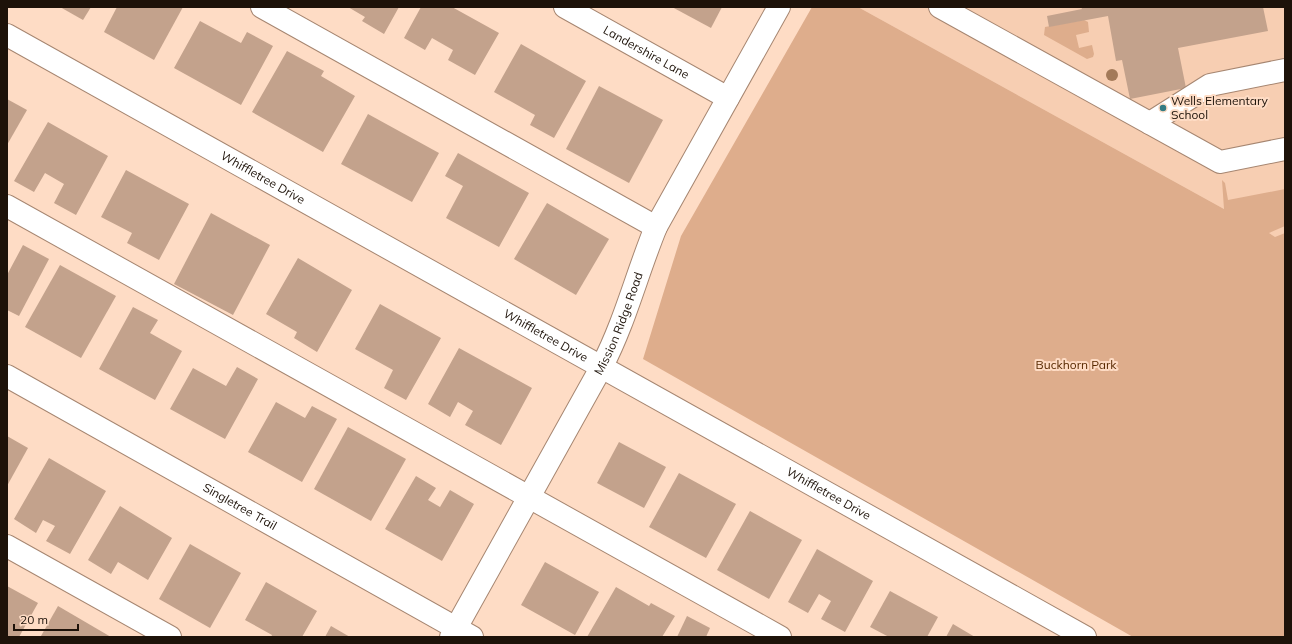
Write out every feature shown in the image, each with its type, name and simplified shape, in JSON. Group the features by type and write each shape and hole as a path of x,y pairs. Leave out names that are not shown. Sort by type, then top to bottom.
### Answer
{"street":[{"path":"262,7 656,227"},
{"name":"Landershire Lane","path":"565,7 728,98"},
{"name":"Mission Ridge Road","path":"460,634 528,498 615,342 643,259 656,227 779,7"},
{"path":"940,7 1220,162 1285,149"},
{"name":"Whiffletree Drive","path":"7,35 1085,637"},
{"path":"1150,123 1210,85 1285,70"},
{"path":"7,206 528,498 780,637"},
{"name":"Singletree Trail","path":"7,376 460,634"},
{"path":"7,546 170,637"}],"shaded area":[{"name":"Wells Elementary School","path":"858,7 1285,7 1285,243 1224,209"}],"green space":[{"name":"Buckhorn Park","path":"812,7 858,7 1224,209 1222,180 1225,183 1228,200 1285,189 1285,226 1269,233 1275,237 1285,233 1285,637 1133,637 643,359 681,236"},
{"path":"1084,20 1088,22 1089,32 1076,35 1079,48 1092,45 1094,54 1093,57 1087,59 1044,35 1045,27"}],"building":[{"path":"60,7 91,7 83,20"},
{"path":"117,7 183,7 154,60 104,32"},
{"path":"348,7 399,7 384,34 362,21 365,17"},
{"path":"421,7 452,7 499,33 475,75 448,60 453,50 432,38 425,50 404,38"},
{"path":"672,7 722,7 711,28"},
{"path":"1081,7 1263,7 1268,31 1178,48 1186,88 1130,99 1122,60 1116,61 1108,16 1049,27 1047,16 1082,9"},
{"path":"200,21 241,43 247,32 273,46 241,105 174,68"},
{"path":"521,44 586,81 554,138 530,125 535,115 494,92"},
{"path":"287,51 324,71 321,76 355,96 323,152 252,112"},
{"path":"599,86 663,120 629,183 566,149"},
{"path":"7,99 27,110 7,145"},
{"path":"368,114 439,153 412,202 341,164"},
{"path":"48,122 108,156 76,215 54,203 64,184 45,173 34,192 14,181"},
{"path":"458,153 529,193 499,247 446,218 463,186 445,176"},
{"path":"126,170 189,204 159,260 127,243 132,233 101,217"},
{"path":"547,203 609,239 576,295 514,259"},
{"path":"211,213 270,245 233,315 174,284"},
{"path":"23,245 49,259 19,316 7,310 7,275"},
{"path":"298,258 352,290 317,352 294,338 297,332 266,314"},
{"path":"60,265 116,296 81,358 25,327"},
{"path":"380,304 441,338 406,400 384,388 393,370 355,349"},
{"path":"133,307 158,320 150,333 182,351 155,400 99,369"},
{"path":"459,348 532,388 501,445 465,425 473,411 458,402 450,417 428,404"},
{"path":"237,367 258,379 225,439 170,409 193,368 226,386"},
{"path":"276,402 305,418 312,406 337,419 302,482 248,452"},
{"path":"348,427 406,459 371,521 314,489"},
{"path":"7,436 28,448 7,486"},
{"path":"619,442 666,467 644,508 597,483"},
{"path":"49,458 106,491 70,554 46,541 55,526 43,520 36,533 14,519"},
{"path":"679,473 736,504 706,558 649,527"},
{"path":"416,476 436,488 428,500 440,507 450,490 474,504 442,561 385,529"},
{"path":"120,506 172,538 148,580 118,562 111,574 88,560"},
{"path":"750,511 802,540 769,599 717,570"},
{"path":"190,544 241,573 210,628 159,599"},
{"path":"817,549 873,581 845,632 821,619 831,601 819,594 808,613 788,602"},
{"path":"545,562 599,592 575,635 521,605"},
{"path":"266,582 317,611 302,637 271,637 272,635 245,620"},
{"path":"7,586 38,603 19,637 7,637"},
{"path":"616,587 649,606 651,603 675,616 662,637 587,637"},
{"path":"890,591 938,617 927,637 889,637 870,627"},
{"path":"58,606 111,637 41,636"},
{"path":"687,616 710,628 706,637 677,637"},
{"path":"953,624 975,637 946,637"},
{"path":"331,626 350,637 325,637"}],"place":[{"name":"Wells Elementary School","path":"1163,108"}]}
